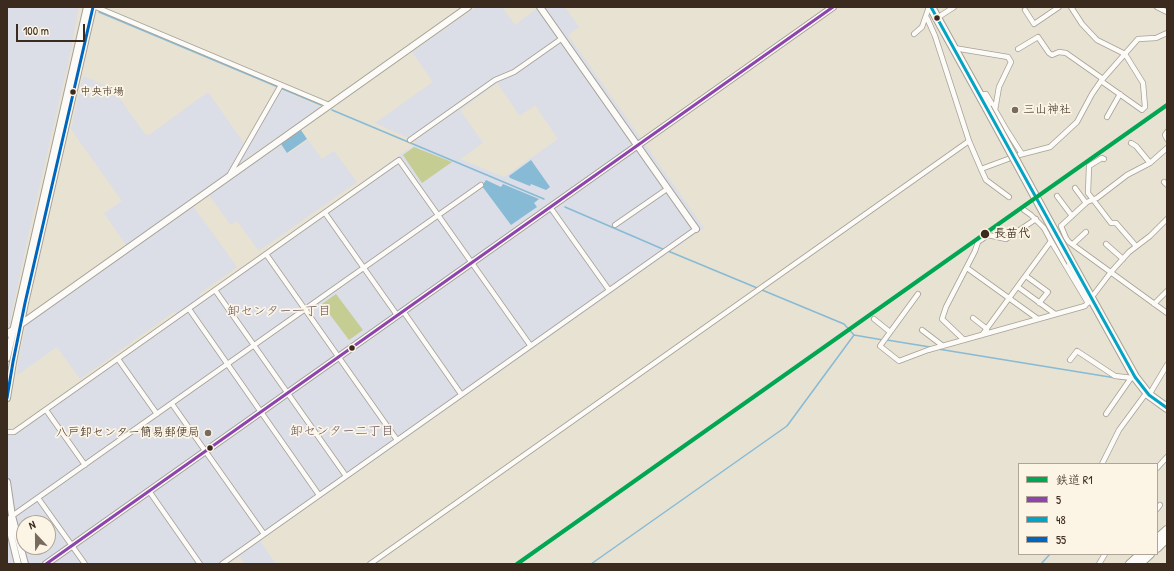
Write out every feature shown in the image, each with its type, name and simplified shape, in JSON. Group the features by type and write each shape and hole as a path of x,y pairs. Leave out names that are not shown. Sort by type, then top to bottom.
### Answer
{"highway":[{"path":"930,7 980,95 991,109 1090,301 1133,378 1148,393 1167,408"},
{"path":"1162,538 1167,530"},
{"path":"1130,564 1140,555"},
{"path":"1140,564 1149,555"}],"street":[{"path":"7,358 87,7"},
{"path":"7,398 12,362 93,7"},
{"path":"96,7 329,105"},
{"path":"7,334 468,7"},
{"path":"222,564 696,229 540,7"},
{"path":"46,564 833,7"},
{"path":"914,34 922,27 930,7"},
{"path":"937,18 954,7"},
{"path":"1025,10 1034,24 1059,7"},
{"path":"1018,49 1038,38 1049,53 1052,55 1059,52 1066,53 1142,110 1145,107 1144,83 1125,54 1097,40 1082,24 1071,7"},
{"path":"1157,7 1167,12"},
{"path":"926,17 935,36 969,140 986,180 1009,197"},
{"path":"935,36 944,31"},
{"path":"954,48 1008,57 1011,62 999,87 991,109 1020,154 1050,147 1077,122 1092,94 1102,80 1138,39 1156,38 1167,33"},
{"path":"410,140 495,80 514,72 561,38"},
{"path":"229,176 281,85"},
{"path":"1107,117 1120,94"},
{"path":"1167,132 1165,135 1167,139"},
{"path":"370,564 969,140"},
{"path":"1131,143 1136,146 1150,163"},
{"path":"1167,148 1150,163 1128,175 1093,200 1086,203 1061,226 1066,238 1073,244 1167,313"},
{"path":"1104,159 1102,158 1089,166 1088,192 1111,223 1116,224 1136,246"},
{"path":"981,169 1008,159"},
{"path":"7,432 14,432 46,410 399,160 530,345"},
{"path":"10,517 481,185"},
{"path":"1075,188 1086,203"},
{"path":"615,225 667,189"},
{"path":"1057,196 1072,216"},
{"path":"550,207 608,290"},
{"path":"1024,210 1036,219 1044,228 1090,301"},
{"path":"324,213 397,315"},
{"path":"964,340 942,319 946,307 980,240 988,235 1006,239 1036,219"},
{"path":"918,294 880,346 899,361 943,346 1084,306 1090,301 1111,272 1123,259 1167,219"},
{"path":"1073,244 1086,232"},
{"path":"982,335 1051,241"},
{"path":"1106,244 1123,259"},
{"path":"266,254 397,440"},
{"path":"967,268 1038,319"},
{"path":"1026,276 1048,292 1039,303"},
{"path":"1018,287 1054,314"},
{"path":"215,290 346,476"},
{"path":"1154,304 1167,290"},
{"path":"189,309 319,495"},
{"path":"403,310 461,394"},
{"path":"973,318 987,329"},
{"path":"874,319 890,332"},
{"path":"922,330 943,346"},
{"path":"1070,360 1078,351 1115,376 1133,378"},
{"path":"118,359 157,414"},
{"path":"1102,463 1119,430 1167,366"},
{"path":"1106,414 1133,378"},
{"path":"172,404 264,534"},
{"path":"46,410 85,465"},
{"path":"1158,467 1167,457"},
{"path":"7,482 10,517 18,564"},
{"path":"149,491 200,564"},
{"path":"38,498 85,564"},
{"path":"10,517 25,564"},
{"path":"1099,564 1104,555"}],"shaded area":[{"path":"7,7 79,7 68,64 9,326 7,329"},
{"path":"476,7 502,7 515,25 539,7 565,7 579,27 568,35 704,228 260,541 276,564 245,564 240,556 228,564 7,564 7,435 177,314 175,311 80,379 57,347 17,375 19,358 28,323 193,206 237,267 199,294 201,297 414,145 415,141 375,123 433,82 412,52","holes":["497,83 520,116 535,105 558,139 504,177 460,159 483,143 460,110"]},
{"path":"83,76 113,89 145,134 149,135 208,92 244,143 229,171 225,175 126,245 104,213 122,201 71,129"},
{"path":"281,90 321,107 237,165"},
{"path":"308,140 322,159 334,151 357,182 259,251 237,221 231,225 209,195 280,144 288,154"}],"green space":[{"path":"414,147 452,162 422,183 403,155"},
{"path":"336,294 363,330 349,340 322,304"}],"water":[{"path":"301,130 307,139 287,153 281,144"},
{"path":"531,160 550,187 546,190 531,184 530,186 510,178 509,176"},
{"path":"486,180 501,187 503,184 539,199 534,203 537,207 511,225 482,186"}],"waterway":[{"path":"99,12 321,105"},
{"path":"332,110 544,199"},
{"path":"565,207 665,250"},
{"path":"668,251 844,324 854,335 883,340"},
{"path":"591,564 787,426 854,335"},
{"path":"887,340 930,347"},
{"path":"938,349 1128,380"},
{"path":"1041,564 1049,555"}],"rail line":[{"name":"R1","path":"517,564 1167,105"}],"transit line":[{"name":"55","path":"7,398 25,303 93,7"},
{"name":"5","path":"46,564 833,7"},
{"name":"48","path":"931,7 1135,377 1149,395 1167,408"}],"place":[{"name":"中央市場","path":"73,92"},
{"name":"三山神社","path":"1015,110"},
{"name":"長苗代","path":"985,234"},
{"name":"八戸卸センター簡易郵便局","path":"208,433"}],"district":[{"name":"卸センター一丁目","path":"279,312"},
{"name":"卸センター二丁目","path":"342,432"}]}
